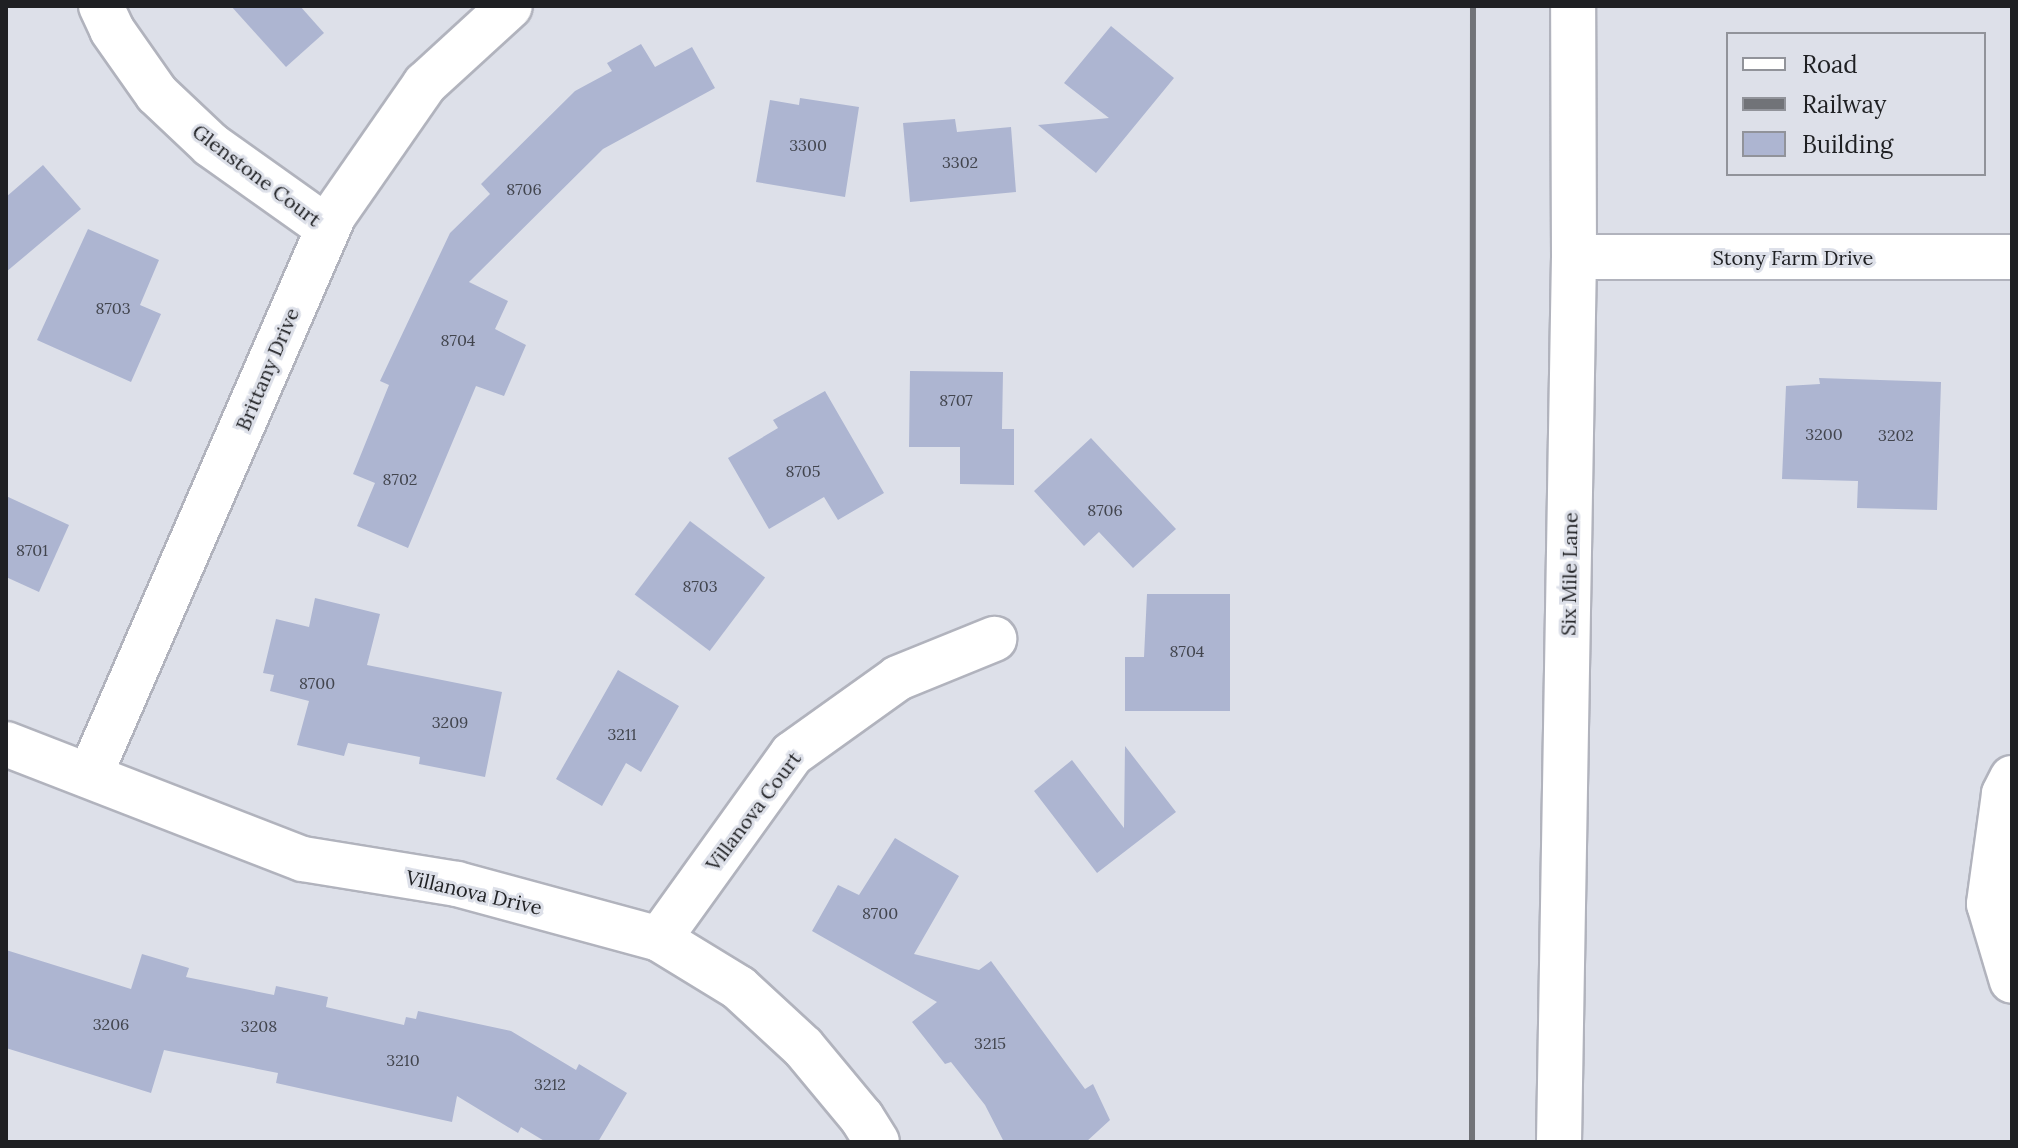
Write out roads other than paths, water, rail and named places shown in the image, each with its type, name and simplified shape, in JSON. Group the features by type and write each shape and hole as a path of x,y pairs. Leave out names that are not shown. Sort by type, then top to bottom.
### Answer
{"street":[{"name":"Glenstone Court","path":"101,6 112,30 157,94 211,145 328,228"},
{"name":"Brittany Drive","path":"90,775 328,228 425,84 510,6"},
{"name":"Six Mile Lane","path":"1559,1142 1574,257 1573,6"},
{"name":"Stony Farm Drive","path":"1574,257 2012,257"},
{"name":"Villanova Court","path":"659,939 792,754 898,678 994,639"},
{"name":"Villanova Drive","path":"6,744 303,859 457,884 659,939 739,988 803,1047 862,1118 877,1142"},
{"path":"2012,778 2004,794 1989,904 2012,981"}],"railway":[{"path":"1472,1142 1473,6"}]}
